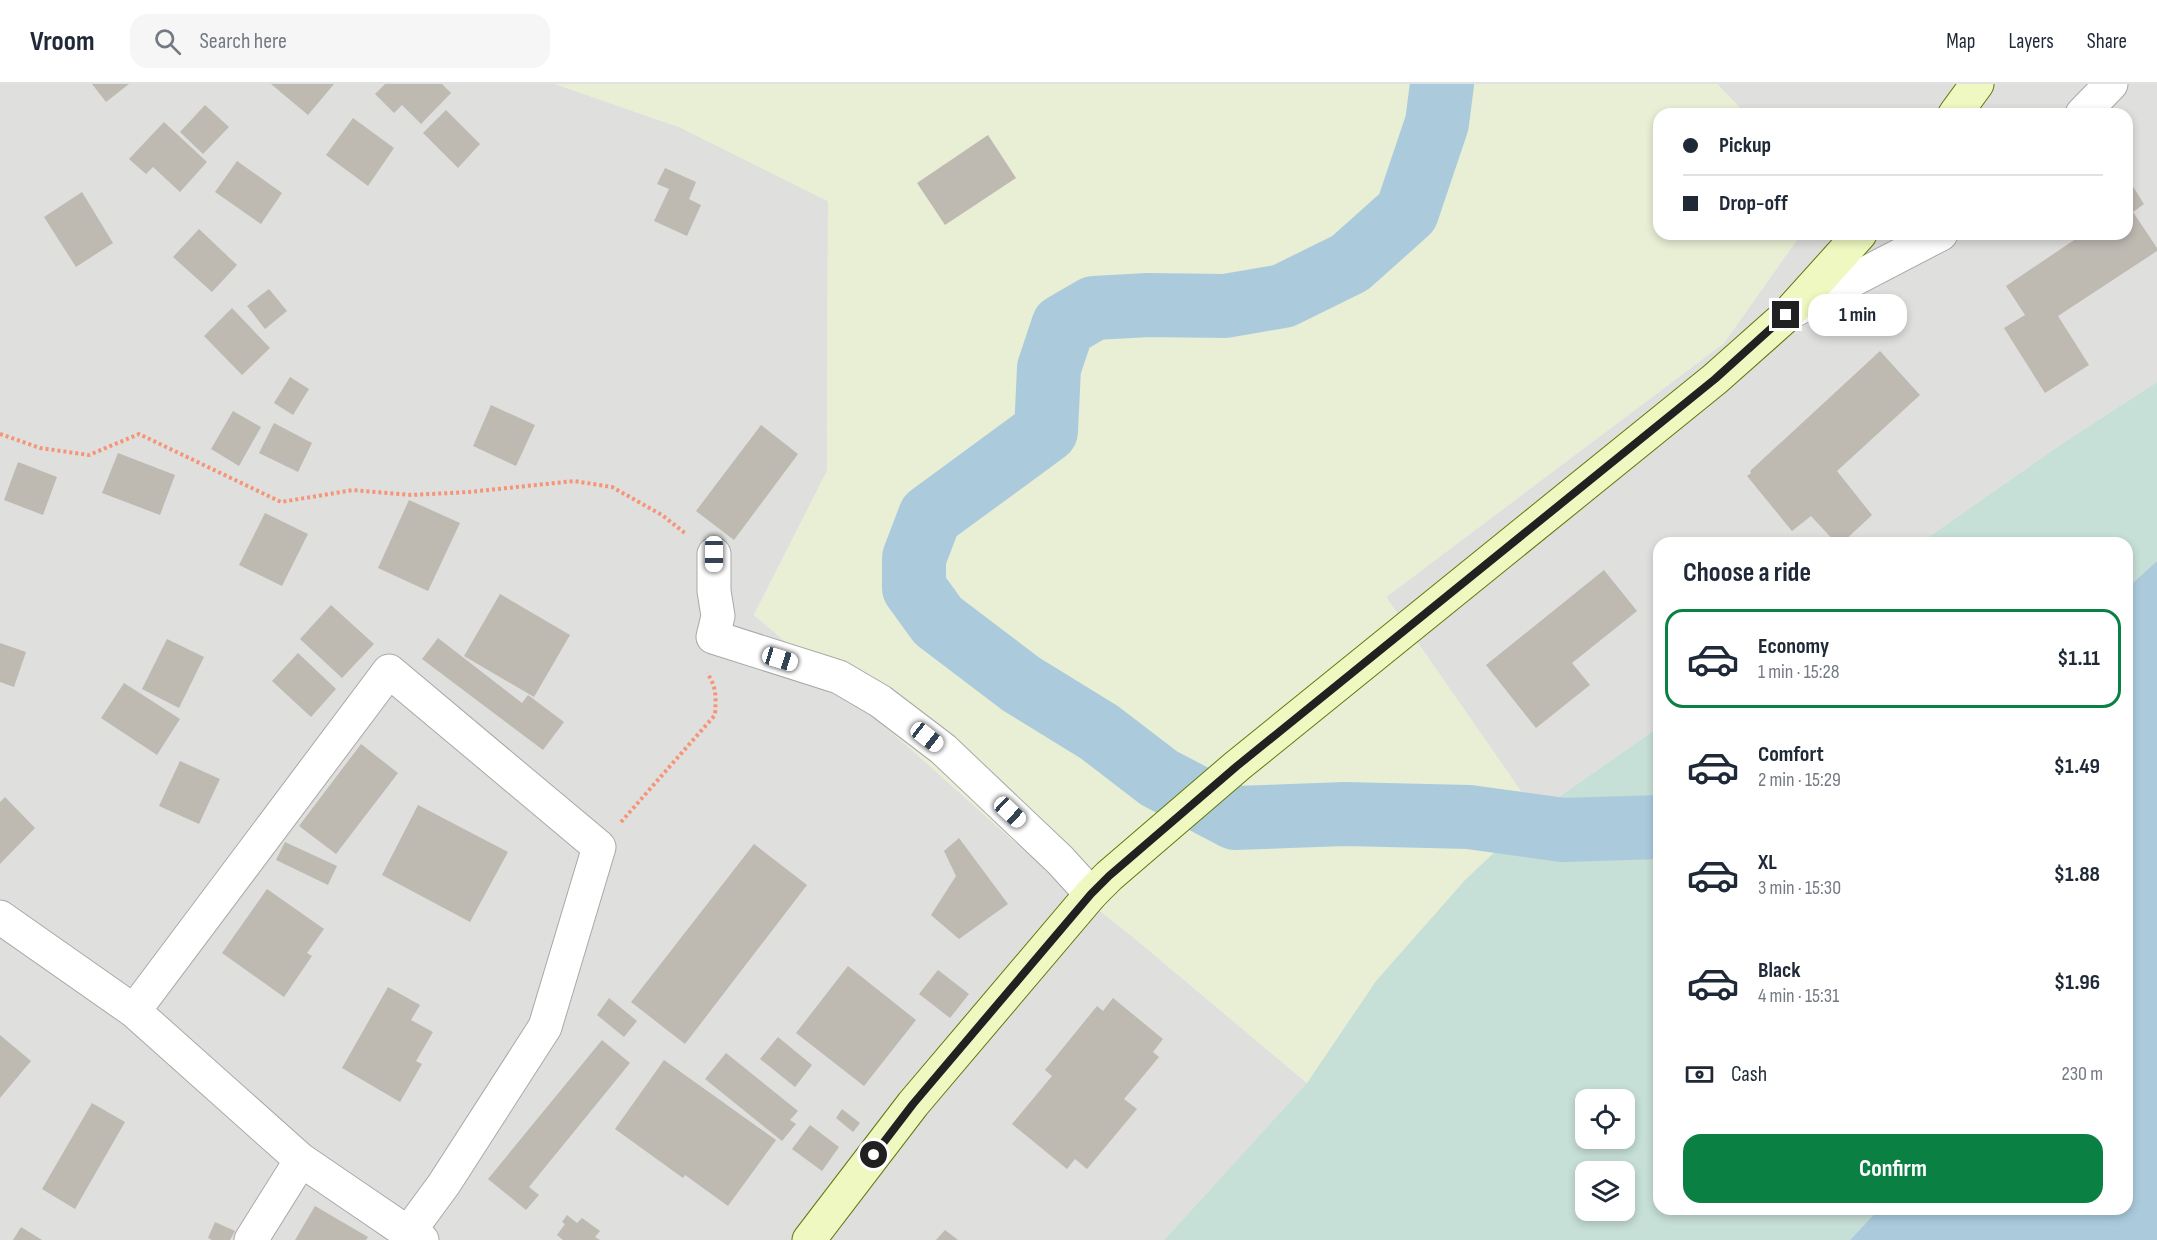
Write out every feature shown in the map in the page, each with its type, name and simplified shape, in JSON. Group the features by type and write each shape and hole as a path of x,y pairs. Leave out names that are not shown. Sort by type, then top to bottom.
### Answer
{"main road":[{"path":"1959,108 1977,84"},
{"path":"809,1240 913,1104 1100,885 1237,766 1715,379 1786,315 1855,240"}],"street":[{"path":"2088,108 2111,84"},
{"path":"1786,315 1930,240"},
{"path":"714,554 717,616 713,637 839,677 880,701 943,750 1060,860 1100,885"},
{"path":"0,917 134,1011 301,1160 415,1236 444,1184 545,1027 599,847 389,671 134,1011"},
{"path":"251,1240 301,1160"}],"path":[{"path":"0,434 40,448 89,455 139,434 281,502 353,490 411,495 583,482 612,487 622,492 662,514 714,554"},
{"path":"599,847 716,716 715,684 703,668 701,646 713,637"}],"shaded area":[{"path":"0,84 555,84 679,127 828,201 827,471 754,615 912,750 1028,854 1133,937 1307,1083 1164,1240 0,1240"},
{"path":"1717,84 2157,84 2157,382 2063,443 1929,537 1653,537 1653,731 1536,813 1386,597 1724,343 1797,240 2133,240 2133,108 1740,108"},
{"path":"2157,382 2157,561 2133,583 2133,537 1929,537 2063,443"},
{"path":"2157,561 2157,1240 1850,1240 1873,1215 2133,1215 2133,583"},
{"path":"1653,731 1653,1215 1873,1215 1850,1240 1164,1240 1307,1083 1376,981 1465,880 1536,813"}],"green space":[{"path":"555,84 1717,84 1740,108 1653,108 1653,240 1797,240 1724,343 1386,597 1536,813 1465,880 1376,981 1307,1083 1133,937 1028,854 912,750 754,615 827,471 828,201 679,127"}],"building":[{"path":"92,84 129,84 106,102"},
{"path":"271,84 334,84 308,115"},
{"path":"385,84 442,84 451,93 421,124 402,105 394,113 375,94"},
{"path":"205,105 229,127 203,154 180,132"},
{"path":"446,110 480,144 458,168 423,133"},
{"path":"353,118 394,148 368,186 326,155"},
{"path":"164,122 207,162 180,192 153,167 146,174 129,159"},
{"path":"988,135 1016,178 945,225 917,183"},
{"path":"237,161 282,193 261,224 215,192"},
{"path":"665,168 696,182 689,199 701,205 687,236 654,221 669,189 657,184"},
{"path":"2133,187 2144,204 2133,212"},
{"path":"82,192 113,243 76,267 44,217"},
{"path":"2133,212 2157,248 2157,251 2058,316 2089,365 2045,393 2004,328 2025,315 2006,286 2074,240 2133,240"},
{"path":"199,229 237,265 212,292 173,257"},
{"path":"269,289 287,311 265,329 247,306"},
{"path":"232,308 270,348 242,375 204,336"},
{"path":"1880,351 1920,395 1837,471 1872,515 1848,537 1830,537 1811,516 1792,531 1747,476 1751,473 1750,471"},
{"path":"290,377 309,389 293,415 274,403"},
{"path":"491,405 535,425 516,466 473,446"},
{"path":"233,411 261,427 239,466 211,449"},
{"path":"274,423 312,443 298,472 259,453"},
{"path":"761,425 798,454 734,540 696,511"},
{"path":"118,453 175,475 160,515 102,493"},
{"path":"18,462 57,477 43,515 4,500"},
{"path":"409,500 460,523 428,591 378,568"},
{"path":"265,513 308,534 282,586 239,565"},
{"path":"1604,570 1637,611 1572,663 1590,685 1536,728 1486,665"},
{"path":"500,594 570,635 534,697 464,656"},
{"path":"331,605 374,644 342,678 300,639"},
{"path":"438,638 522,703 528,695 564,722 543,750 422,659"},
{"path":"167,639 204,657 179,708 142,689"},
{"path":"0,643 26,652 14,687 0,682"},
{"path":"298,653 336,689 311,717 272,681"},
{"path":"124,683 180,719 157,755 101,718"},
{"path":"361,744 398,773 336,854 299,826"},
{"path":"180,761 220,779 199,824 159,806"},
{"path":"5,797 35,828 0,864 0,802"},
{"path":"418,805 508,852 470,922 382,875"},
{"path":"959,838 1008,904 959,939 931,915 956,876 944,851"},
{"path":"285,842 337,866 328,885 276,860"},
{"path":"754,844 807,885 685,1044 631,1002"},
{"path":"267,889 324,929 307,953 312,956 284,997 222,953"},
{"path":"848,966 916,1020 864,1086 796,1033"},
{"path":"938,970 969,994 950,1018 919,994"},
{"path":"388,987 420,1005 411,1020 433,1032 416,1061 422,1064 400,1102 342,1068"},
{"path":"609,998 637,1021 624,1037 597,1015"},
{"path":"1113,998 1163,1039 1153,1052 1159,1057 1124,1099 1137,1109 1087,1169 1075,1159 1067,1169 1012,1124 1052,1076 1045,1070 1097,1006 1103,1011"},
{"path":"0,1035 31,1061 0,1098"},
{"path":"778,1037 812,1065 795,1087 760,1059"},
{"path":"602,1040 630,1063 529,1187 539,1195 526,1210 488,1179"},
{"path":"726,1053 798,1111 790,1120 796,1124 782,1141 705,1079"},
{"path":"664,1060 776,1140 728,1206 685,1175 683,1178 615,1129"},
{"path":"92,1103 125,1122 75,1209 42,1189"},
{"path":"842,1109 860,1123 853,1132 836,1118"},
{"path":"810,1125 839,1147 822,1171 792,1149"},
{"path":"315,1206 368,1237 366,1240 295,1240"},
{"path":"567,1215 577,1223 582,1218 600,1231 595,1237 600,1240 563,1240 557,1235 565,1224 562,1222"},
{"path":"215,1222 235,1231 230,1240 208,1238"},
{"path":"21,1227 42,1240 13,1240"},
{"path":"945,1230 958,1240 936,1240"}],"waterway":[{"path":"1442,84 1437,123 1407,212 1350,263 1283,296 1225,306 1149,305 1094,308 1063,326 1049,368 1046,431 930,516 914,558 914,588 938,621 1021,684 1099,732 1159,778 1235,818 1345,814 1469,817 1563,830 1653,827"}],"route":[{"path":"874,1155 913,1104 1091,894 1109,876 1237,766 1715,379 1786,315"}]}
